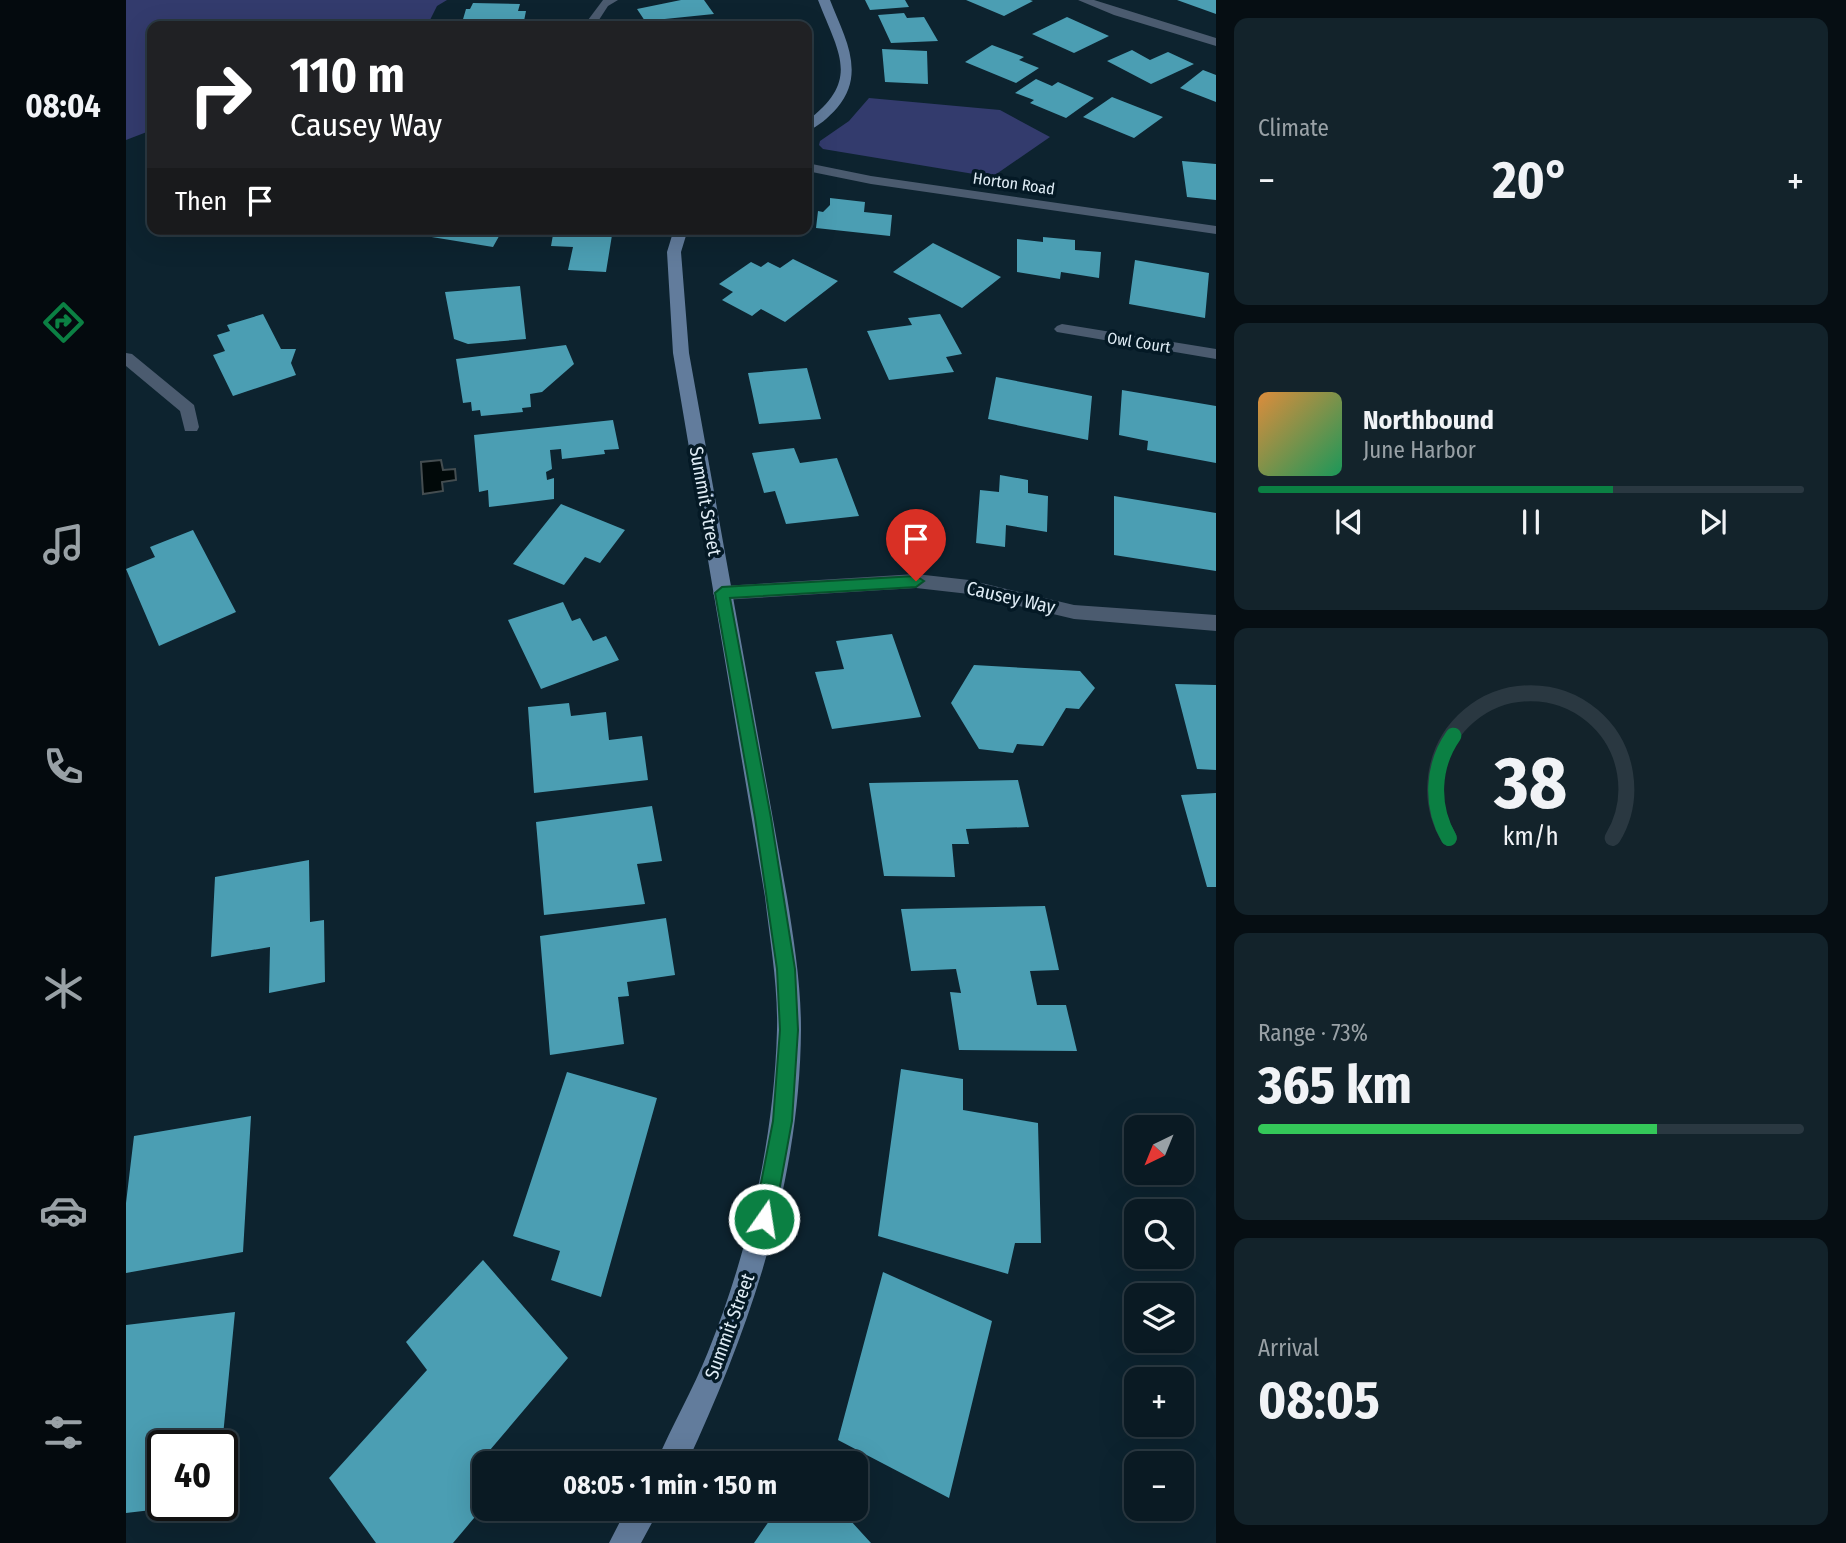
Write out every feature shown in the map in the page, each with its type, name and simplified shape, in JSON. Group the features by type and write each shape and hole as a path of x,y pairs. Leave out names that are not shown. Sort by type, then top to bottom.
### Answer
{"street":[{"path":"593,21 604,4 612,0"},
{"path":"812,123 834,105 848,78 847,58 824,0"},
{"path":"1084,0 1216,42"},
{"name":"Horton Road","path":"812,168 871,180 1216,230"},
{"name":"Summit Street","path":"676,1451 726,1343 759,1241 774,1176 782,1121 789,1030 786,969 776,897 680,350 674,252 679,235"},
{"name":"Owl Court","path":"1062,330 1216,354"},
{"path":"126,358 188,409 191,427"},
{"name":"Causey Way","path":"722,593 916,581 969,587 1074,612 1216,623"},
{"path":"624,1543 637,1521"}],"shaded area":[{"path":"126,0 447,0 437,6 430,21 147,21 147,132 126,140"},
{"path":"869,98 1000,110 1050,137 992,177 823,149 819,145 820,141 849,121"},
{"path":"441,460 443,470 455,469 456,480 442,482 443,491 423,494 421,462"}],"building":[{"path":"681,0 704,0 714,14 645,21 637,9"},
{"path":"865,0 905,0 909,7 870,10"},
{"path":"966,0 1030,0 1033,1 1004,16"},
{"path":"1177,0 1216,0 1216,14"},
{"path":"473,3 520,4 518,11 526,11 524,21 462,21 466,9 470,9"},
{"path":"904,13 907,18 924,17 938,41 891,43 878,15"},
{"path":"1067,17 1109,36 1074,53 1032,34"},
{"path":"992,45 1024,57 1019,60 1039,68 1016,83 965,62"},
{"path":"882,49 927,51 928,84 885,82"},
{"path":"1132,50 1150,60 1168,52 1194,64 1151,84 1107,61"},
{"path":"1203,70 1216,75 1216,102 1180,88"},
{"path":"1036,79 1052,86 1058,82 1094,98 1066,118 1030,103 1034,100 1015,93"},
{"path":"1112,97 1163,117 1134,138 1083,117"},
{"path":"1182,161 1216,164 1216,200 1187,197"},
{"path":"830,198 865,202 864,212 892,215 890,236 816,228 818,211 823,212 830,205"},
{"path":"419,235 500,235 493,247"},
{"path":"553,235 612,235 606,272 568,270 573,247 551,246"},
{"path":"1043,237 1075,240 1075,250 1101,252 1099,278 1061,272 1060,279 1017,272 1017,239 1043,242"},
{"path":"933,243 1001,277 962,308 893,272"},
{"path":"793,259 838,281 785,322 761,309 752,316 722,300 733,292 719,284 751,262 761,267 768,262 780,268"},
{"path":"1135,260 1209,273 1205,318 1129,304"},
{"path":"520,286 526,339 468,344 454,339 445,292"},
{"path":"263,314 281,349 296,349 291,363 296,375 233,396 213,355 225,351 217,335 230,331 227,325"},
{"path":"940,314 962,354 946,357 954,372 889,380 867,331 912,325 908,318"},
{"path":"566,345 574,364 542,392 530,394 531,407 522,408 523,412 481,416 480,410 472,411 471,402 463,403 456,359"},
{"path":"807,368 821,419 759,424 748,373"},
{"path":"996,377 1092,396 1088,440 988,419"},
{"path":"1122,390 1216,406 1216,463 1147,450 1148,441 1119,435"},
{"path":"613,420 619,449 604,450 605,454 562,459 561,449 550,450 552,469 546,472 547,480 554,478 554,499 489,507 488,490 479,492 474,435"},
{"path":"794,448 800,463 837,458 859,516 786,524 775,491 764,493 752,453"},
{"path":"1000,475 1028,480 1028,493 1048,496 1047,532 1006,525 1005,547 976,543 980,490 999,492"},
{"path":"1114,496 1216,513 1216,571 1114,555"},
{"path":"561,504 625,530 600,563 585,557 564,585 513,564"},
{"path":"193,530 236,612 159,646 126,569 155,557 150,547"},
{"path":"563,602 572,621 580,618 593,641 606,636 619,660 541,689 508,620"},
{"path":"892,634 921,717 832,729 815,672 844,669 836,641"},
{"path":"974,665 1080,671 1095,688 1079,709 1066,708 1043,746 1017,744 1013,753 979,749 951,703"},
{"path":"1175,684 1216,685 1216,770 1197,769"},
{"path":"569,703 571,716 606,712 609,740 642,736 648,780 534,793 528,707"},
{"path":"1018,780 1029,827 966,829 969,844 952,844 955,877 884,876 869,783"},
{"path":"1216,793 1216,887 1207,887 1181,795"},
{"path":"652,806 662,861 637,864 645,904 544,915 536,822"},
{"path":"309,860 310,922 324,920 325,982 269,993 270,947 211,957 215,877"},
{"path":"1045,906 1059,970 1030,971 1037,1005 1066,1005 1077,1051 959,1050 950,992 961,993 956,969 911,971 901,909"},
{"path":"666,918 675,975 627,982 629,996 618,997 624,1044 550,1055 540,936"},
{"path":"901,1069 963,1079 963,1110 1038,1123 1041,1243 1015,1243 1008,1274 878,1236"},
{"path":"567,1072 657,1098 601,1297 551,1280 560,1251 513,1236"},
{"path":"251,1116 243,1252 126,1273 126,1203 134,1136"},
{"path":"483,1260 568,1358 491,1451 472,1451 472,1520 453,1543 376,1543 329,1478 427,1370 406,1342"},
{"path":"883,1272 992,1321 949,1498 868,1456 868,1451 859,1451 838,1440"},
{"path":"235,1312 224,1430 147,1430 147,1511 126,1513 126,1325"},
{"path":"769,1521 851,1521 871,1543 754,1543"}],"route":[{"path":"764,1219 782,1121 789,1030 786,969 763,818 722,593 916,581"}]}
